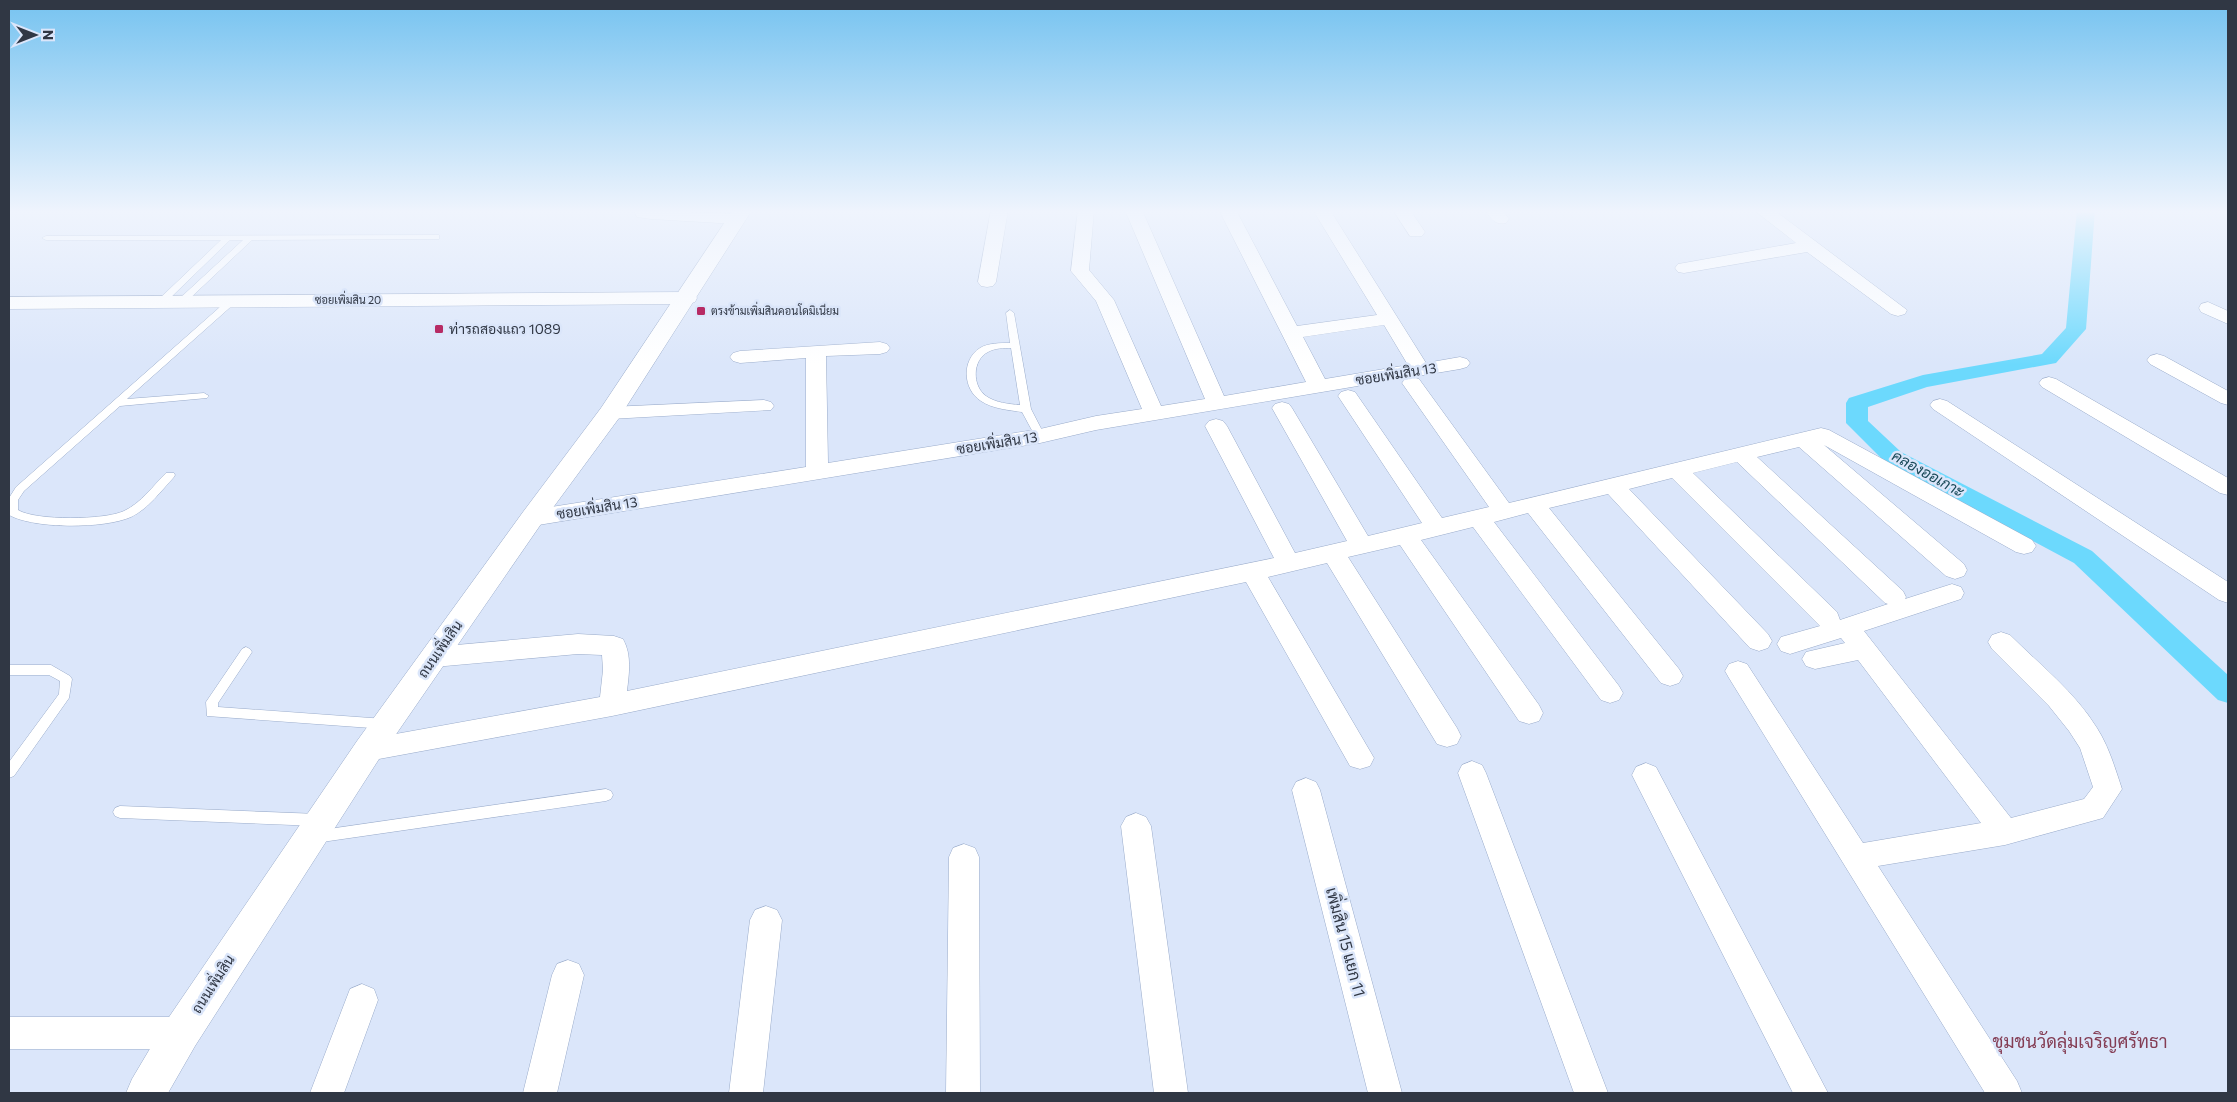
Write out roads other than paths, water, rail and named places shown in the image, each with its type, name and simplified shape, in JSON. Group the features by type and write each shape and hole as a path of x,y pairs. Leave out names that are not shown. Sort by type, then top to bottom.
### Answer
{"street":[{"name":"ถนนเพิ่มสิน","path":"146,1093 181,1033 368,750 532,518 610,413 711,261"},
{"path":"987,282 991,261"},
{"path":"1081,261 1080,271 1105,300 1151,406"},
{"path":"1155,261 1214,396"},
{"path":"1254,261 1316,380"},
{"path":"1353,261 1416,362"},
{"path":"1684,268 1722,261"},
{"path":"1831,261 1898,310"},
{"name":"ซอยเพิ่มสิน 20","path":"9,303 688,298"},
{"path":"2208,308 2228,318"},
{"path":"1291,333 1389,319"},
{"path":"740,356 880,348"},
{"path":"816,352 817,472"},
{"path":"2157,360 2228,399"},
{"name":"ซอยเพิ่มสิน 13","path":"532,518 1040,436 1096,423 1460,363"},
{"path":"1412,383 1504,512"},
{"path":"2049,383 2228,488"},
{"path":"1348,396 1437,528"},
{"path":"1940,405 2228,594"},
{"path":"610,413 764,406"},
{"path":"1282,408 1362,546"},
{"path":"1216,426 1289,564"},
{"path":"368,750 612,705 1253,572 1821,435 2024,546"},
{"path":"1790,644 1837,623 1953,582 1804,440"},
{"path":"1742,455 1894,597"},
{"path":"1678,470 1865,650 2005,832"},
{"path":"1613,486 1759,641"},
{"path":"1534,505 1670,676"},
{"path":"1478,518 1610,693"},
{"path":"1406,536 1529,713"},
{"path":"1332,553 1447,736"},
{"path":"1253,572 1360,758"},
{"path":"1857,857 2005,832 2093,809 2108,789 2098,758 2078,723 2000,642"},
{"path":"434,657 578,644 614,646 616,670 612,705"},
{"path":"1815,660 1865,650"},
{"path":"1738,671 2005,1093"},
{"path":"1472,773 1591,1093"},
{"path":"1646,775 1811,1093"},
{"name":"เพิ่มสิน 15 แยก 11","path":"1306,790 1385,1093"},
{"path":"1136,826 1171,1093"},
{"path":"963,1093 964,857"},
{"path":"746,1093 766,920"},
{"path":"540,1093 568,975"},
{"path":"327,1093 362,1000"},
{"path":"9,1033 181,1033"}],"lane":[{"path":"161,302 204,261"},
{"path":"182,301 225,261"},
{"path":"170,475 141,504 126,514 108,520 40,520 23,518 13,512 12,500 20,490 232,301"},
{"path":"1010,313 1026,409 1040,436"},
{"path":"1016,345 990,348 982,352 976,358 970,373 972,388 983,398 998,406 1026,409"},
{"path":"119,402 204,396"},
{"path":"246,652 212,702 212,712 386,724"},
{"path":"9,670 51,670 66,679 65,695 9,772"},
{"path":"120,812 317,829 606,795"}],"waterway":[{"name":"คลองออเกาะ","path":"2082,261 2076,329 2049,359 1923,381 1857,403 1857,423 1893,457 2083,557 2228,692"}],"place":[{"name":"ตรงข้ามเพิ่มสินคอนโดมิเนียม","path":"701,311"},
{"name":"ท่ารถสองแถว 1089","path":"439,329"}],"district":[{"name":"ชุมชนวัดลุ่มเจริญศรัทธา","path":"2080,1042"}]}
